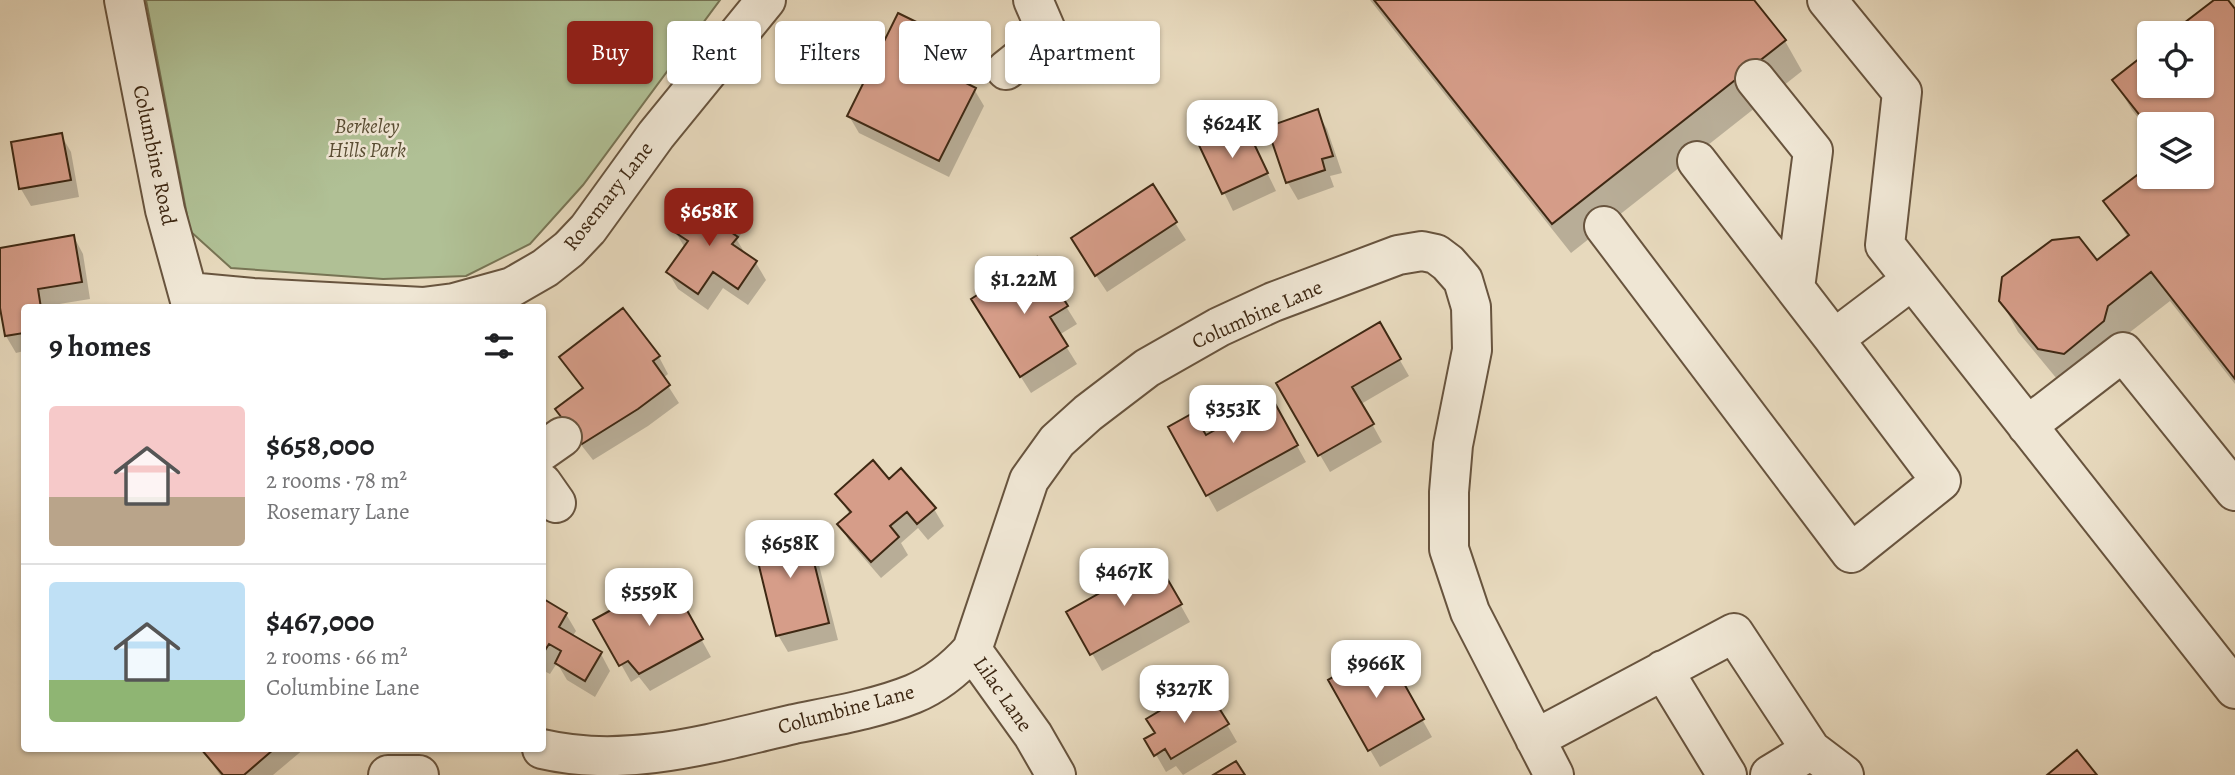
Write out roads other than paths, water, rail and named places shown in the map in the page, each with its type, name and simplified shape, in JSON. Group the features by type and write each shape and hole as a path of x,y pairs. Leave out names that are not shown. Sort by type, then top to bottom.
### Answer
{"street":[{"name":"Columbine Road","path":"124,0 165,210 190,300"},
{"name":"Rosemary Lane","path":"446,304 512,287 545,268 569,249 588,229 656,135 766,0"},
{"path":"1033,0 1042,21"},
{"path":"1827,0 1902,93 1885,245 2232,680"},
{"path":"1755,79 1813,151 1795,288"},
{"path":"1604,226 1852,553 1941,481 1697,161"},
{"name":"Columbine Lane","path":"546,750 572,754 644,755 678,751 841,714 912,694 937,682 957,667 972,650 1029,480 1058,441 1088,413 1147,368 1219,327 1273,302 1398,255 1422,251 1436,254 1448,262 1463,281 1471,307 1472,350 1453,445 1449,492 1449,549 1470,611 1554,775"},
{"path":"1834,339 1912,280"},
{"name":"Rosemary Lane","path":"190,300 253,298 366,304"},
{"path":"2027,426 2123,352 2235,491"},
{"path":"1535,739 1734,633 1811,750 1843,775"},
{"name":"Lilac Lane","path":"972,650 1032,735 1056,775"},
{"path":"1663,670 1727,775"},
{"path":"1770,775 1811,750"},
{"path":"388,775 419,775"}],"park label":[{"name":"Berkeley Hills Park","path":"367,138"}]}
